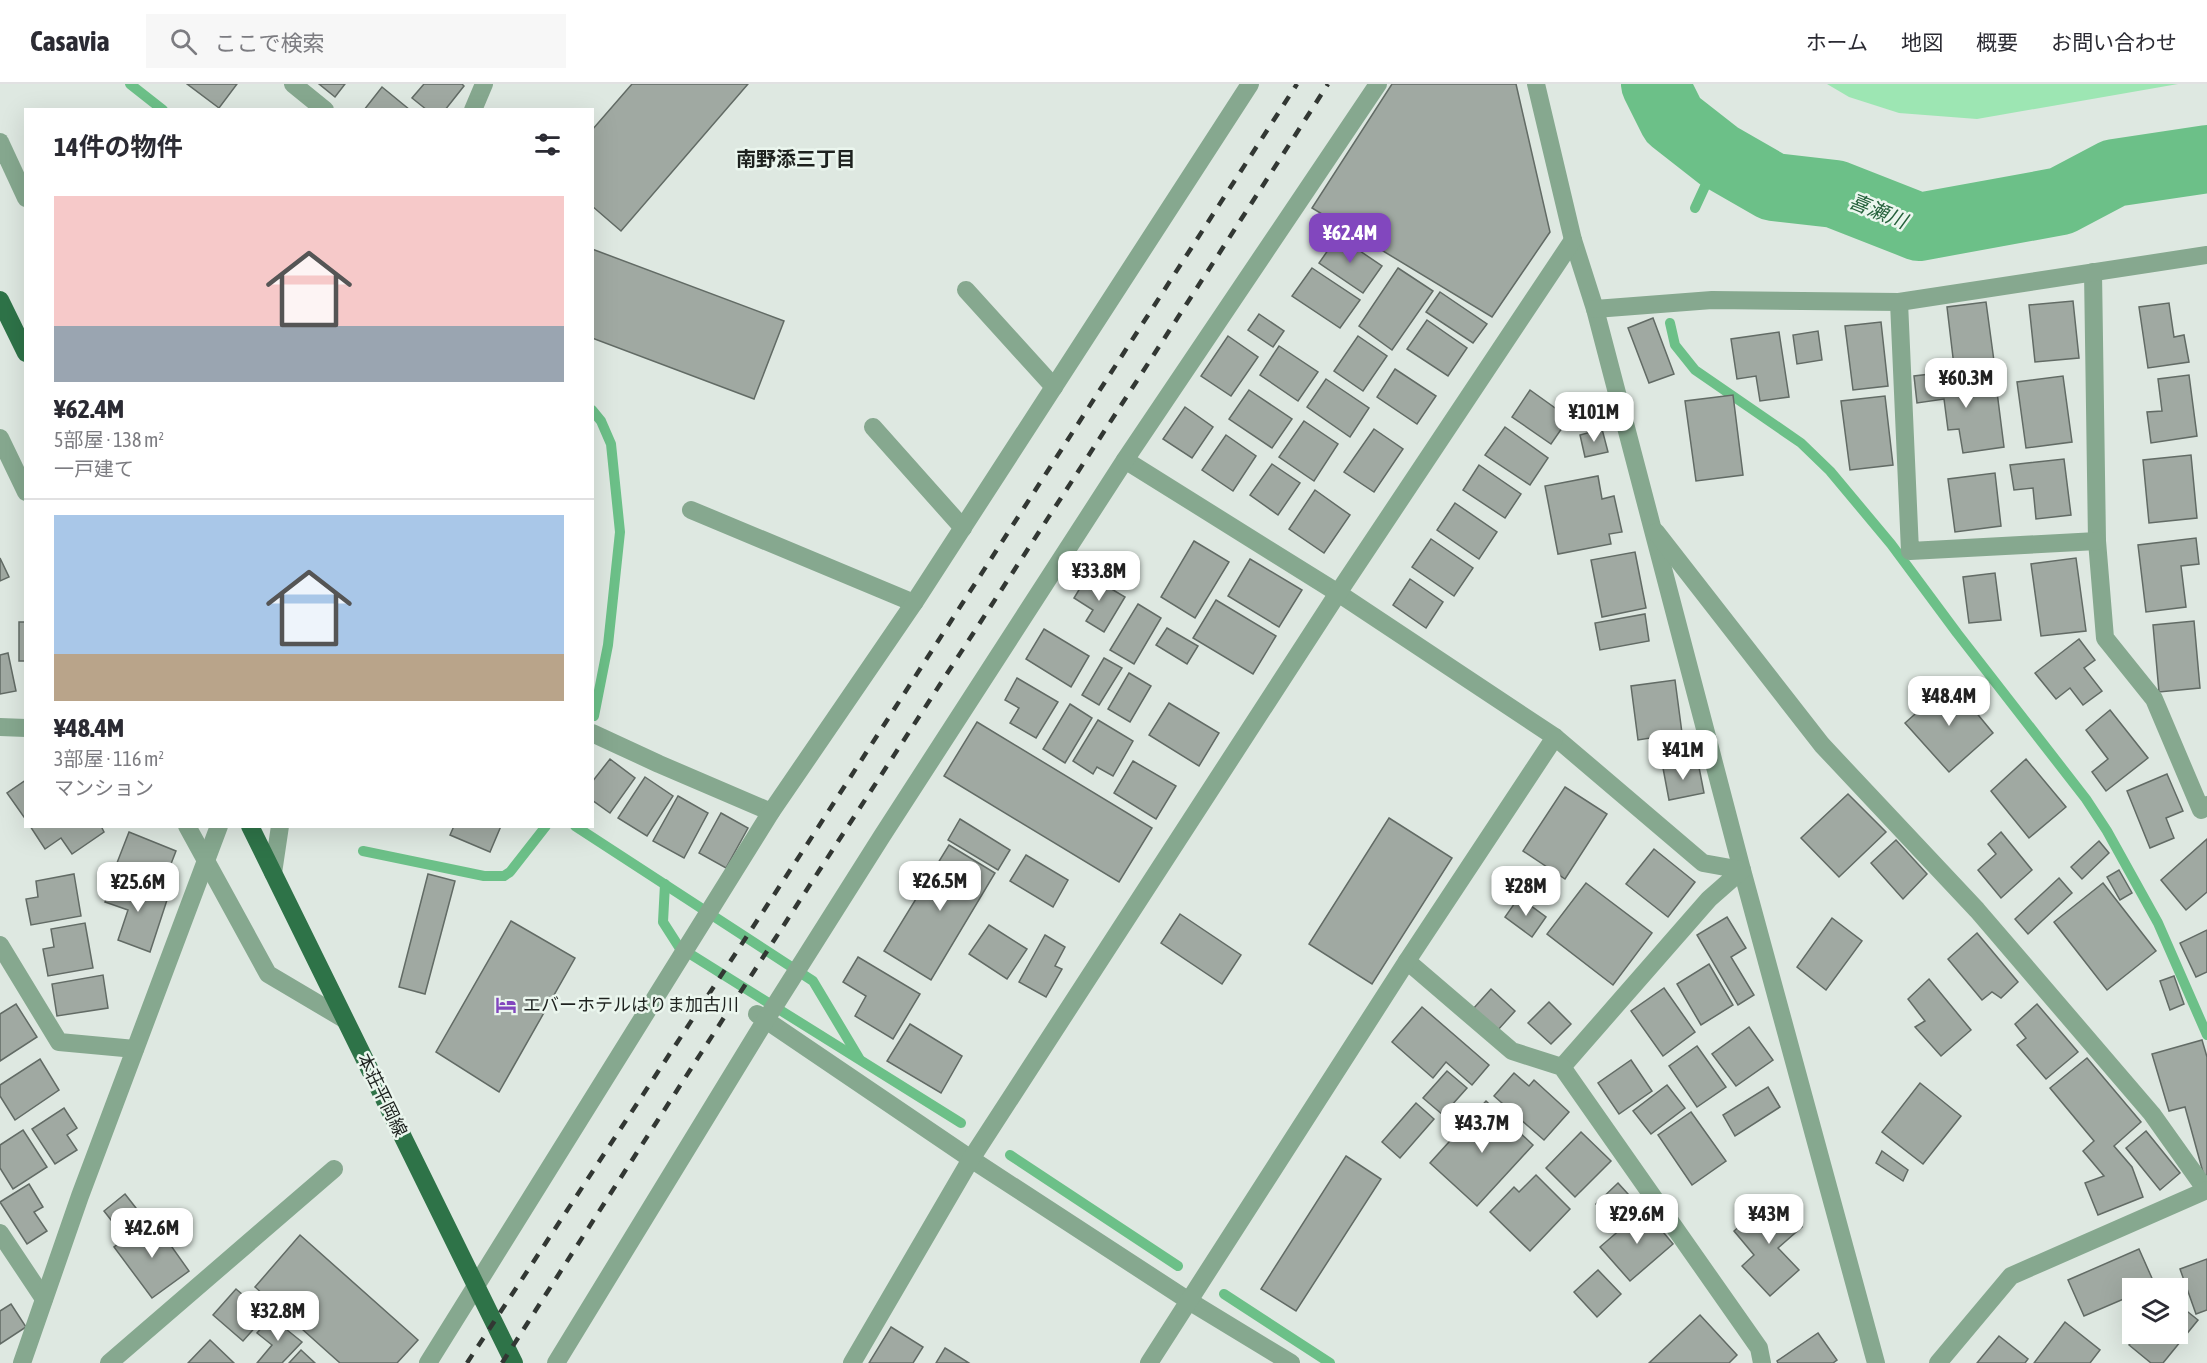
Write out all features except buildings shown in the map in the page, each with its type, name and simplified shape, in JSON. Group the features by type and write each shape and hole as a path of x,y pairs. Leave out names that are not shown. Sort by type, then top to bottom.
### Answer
{"main road":[{"path":"0,300 24,349"},
{"name":"本荘平岡線","path":"251,828 514,1363"}],"street":[{"path":"293,84 323,108"},
{"path":"474,108 483,84"},
{"path":"428,1363 771,812 914,603 1250,84"},
{"path":"556,1363 761,1017 1125,459 1378,84"},
{"path":"1536,84 1573,240 1595,309 1742,870 1876,1363"},
{"path":"0,142 24,194"},
{"path":"852,1363 971,1159 1338,593 1573,240"},
{"path":"1595,309 1713,300 1899,302 2207,255"},
{"path":"2093,272 2097,541 2105,638 2154,699 2201,810 2207,805"},
{"path":"966,290 1054,387"},
{"path":"1899,302 1910,551 2097,541"},
{"path":"873,427 963,528"},
{"path":"0,438 14,481"},
{"path":"1125,459 1338,593 1555,737 1703,863 1742,870"},
{"path":"691,510 914,603"},
{"path":"1651,526 1822,745 2000,937 2152,1114 2206,1190 2010,1276 1938,1363"},
{"path":"0,728 24,728"},
{"path":"594,734 771,812"},
{"path":"1149,1363 1407,961 1555,737"},
{"path":"188,828 268,974 344,1019"},
{"path":"22,1363 80,1196 218,828"},
{"path":"273,873 280,828"},
{"path":"1562,1067 1708,899 1742,870"},
{"path":"0,945 59,1042 135,1049"},
{"path":"1407,961 1512,1051 1562,1067 1759,1348 1762,1363"},
{"path":"761,1017 971,1159 1291,1363"},
{"path":"108,1363 334,1169"},
{"path":"0,1233 44,1299"}],"green space":[{"path":"1827,84 2178,84 1977,119 1899,113 1849,97"}],"waterway":[{"path":"130,84 160,108"},
{"name":"喜瀬川","path":"1655,84 1673,120 1719,156 1773,187 1835,194 1919,227 2061,201 2114,173 2207,159"},
{"path":"1695,208 1719,156"},
{"path":"1670,323 1675,345 1695,370 1801,443 1830,471 1891,544 2086,799 2107,831 2158,923 2207,1035"},
{"path":"594,412 601,421 611,444 620,532 608,645 594,716"},
{"path":"363,851 484,876 504,876 510,872 544,828"},
{"path":"578,828 813,981 859,1058"},
{"path":"665,884 663,922 679,947 961,1123"},
{"path":"1010,1155 1178,1266"},
{"path":"1224,1294 1330,1363"}],"railway":[{"path":"467,1363 806,846 1297,84"},
{"path":"502,1363 1328,84"}],"place":[{"name":"エバーホテルはりま加古川","path":"506,1005"}],"district":[{"name":"南野添三丁目","path":"796,159"}]}
